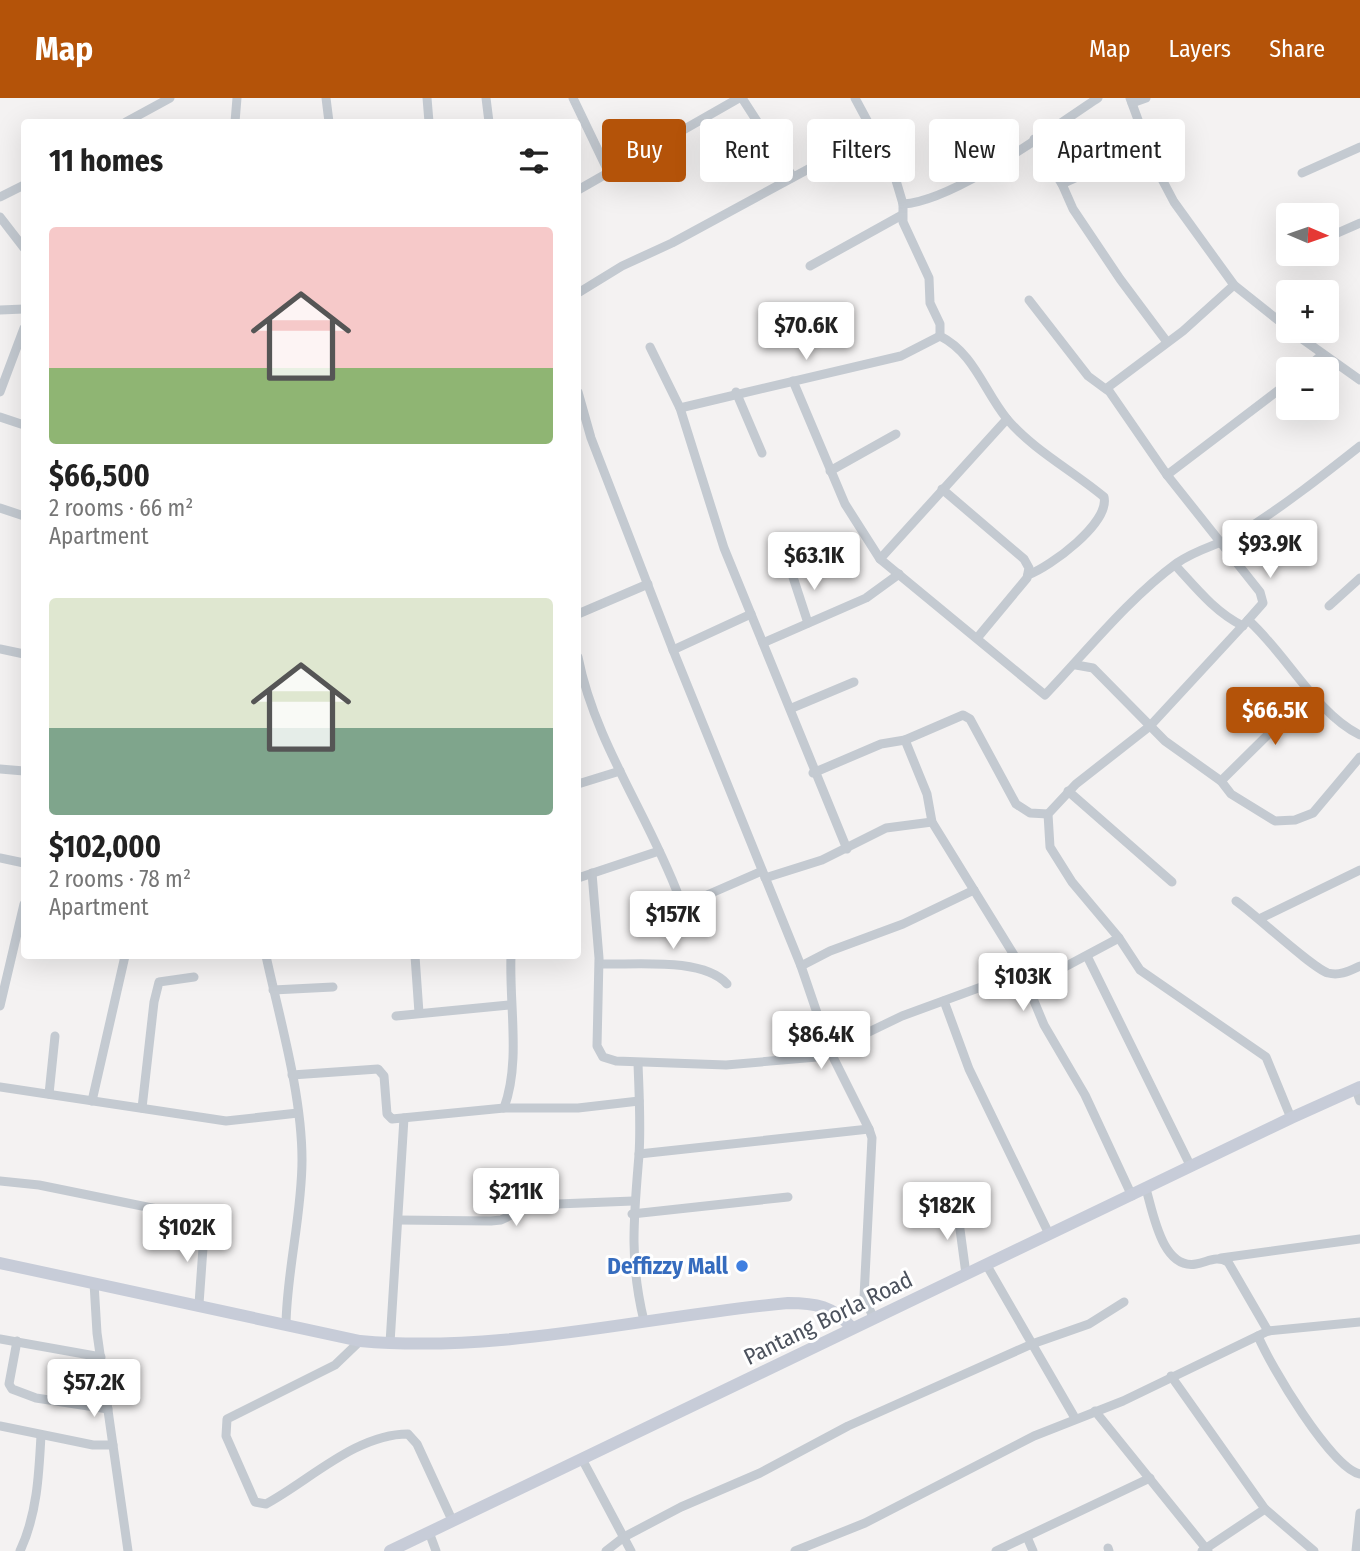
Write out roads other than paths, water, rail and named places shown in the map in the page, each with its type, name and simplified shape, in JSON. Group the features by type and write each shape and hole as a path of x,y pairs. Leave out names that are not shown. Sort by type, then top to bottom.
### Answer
{"street":[{"path":"132,119 170,98"},
{"path":"235,119 237,98"},
{"path":"326,98 329,119"},
{"path":"427,98 429,119"},
{"path":"486,98 489,119"},
{"path":"573,98 602,158"},
{"path":"686,128 741,98 755,119"},
{"path":"855,98 865,119"},
{"path":"1065,119 1098,98"},
{"path":"1137,119 1131,100 1146,98"},
{"path":"810,266 902,210 929,200 1033,140"},
{"path":"1301,173 1360,147"},
{"path":"793,177 807,170"},
{"path":"581,188 602,175"},
{"path":"581,291 622,266 673,243 784,182"},
{"path":"895,182 906,231 929,278 930,303 940,324 940,336"},
{"path":"1066,182 1062,184 1073,209 1167,342"},
{"path":"1162,182 1234,285 1276,318"},
{"path":"0,197 21,186"},
{"path":"0,217 21,244"},
{"path":"1339,232 1360,223"},
{"path":"1107,390 1234,285"},
{"path":"1029,300 1088,376 1107,390 1167,475 1223,542 1262,598 1260,608 1150,726 1068,791 1048,814 1050,847 1072,882 1119,938 1140,970 1266,1057 1291,1118"},
{"path":"0,310 21,309"},
{"path":"0,392 21,336"},
{"path":"680,408 736,392 901,356 940,336"},
{"path":"940,336 956,344 1007,419 1045,453 1104,497 1105,502 1104,511 1092,527 1045,568 1028,575 978,637"},
{"path":"1307,343 1360,380"},
{"path":"650,346 680,408 724,548 792,708 813,773 847,849"},
{"path":"793,381 830,471 860,533 880,559 978,637 1045,695 1076,665 1106,629 1175,565 1195,551 1223,542 1300,494 1360,446"},
{"path":"736,392 762,453"},
{"path":"1167,475 1276,392"},
{"path":"581,403 591,438 801,967 830,1051 872,1138 864,1297 874,1319"},
{"path":"0,417 21,424"},
{"path":"880,559 1007,419"},
{"path":"830,471 896,434"},
{"path":"942,489 1024,559 1029,568 1028,575"},
{"path":"0,508 21,515"},
{"path":"1175,565 1203,597 1228,618 1245,623 1265,636 1310,693 1360,735"},
{"path":"790,571 808,623"},
{"path":"764,643 873,594 899,574"},
{"path":"1329,606 1360,578"},
{"path":"581,613 648,584"},
{"path":"673,650 751,614"},
{"path":"0,649 21,653"},
{"path":"1076,665 1093,667 1165,741 1221,781 1231,794 1275,821 1295,820 1313,813 1360,757"},
{"path":"581,672 620,771 684,901 691,902 763,874 847,849 886,828 932,822"},
{"path":"792,708 854,682"},
{"path":"1221,781 1310,693"},
{"path":"813,773 881,744 905,740 963,715 970,719 1016,804 1030,813 1048,814"},
{"path":"905,740 927,794 932,822 1022,972 1044,1025 1085,1095 1132,1195"},
{"path":"0,769 21,771"},
{"path":"581,783 620,771"},
{"path":"1068,791 1172,882"},
{"path":"581,877 659,851"},
{"path":"0,858 21,862"},
{"path":"1261,918 1360,870"},
{"path":"592,873 600,964 597,1046 603,1057 638,1063 726,1065 817,1057 855,1036 1022,972"},
{"path":"801,967 830,951 903,924 974,890"},
{"path":"1236,901 1261,918 1321,970 1338,974 1360,966"},
{"path":"0,1006 21,917"},
{"path":"1029,986 1119,938"},
{"path":"1087,956 1192,1167"},
{"path":"92,1101 124,959"},
{"path":"268,959 299,1112 300,1195 286,1286 286,1324"},
{"path":"415,959 419,1013"},
{"path":"504,1108 513,1075 509,1005 511,959"},
{"path":"600,964 677,966 706,970 718,974 727,984"},
{"path":"142,1108 159,982 194,977"},
{"path":"273,990 333,987"},
{"path":"944,1001 975,1081 1049,1234"},
{"path":"396,1016 509,1005"},
{"path":"49,1094 55,1036"},
{"path":"638,1063 639,1154 632,1214 635,1284 644,1321"},
{"path":"292,1075 378,1069 384,1076 389,1118 504,1108 578,1108 639,1101"},
{"path":"0,1087 226,1121 299,1112"},
{"name":"Pantang Borla Road","path":"390,1551 1291,1118 1359,1093"},
{"path":"390,1343 404,1118"},
{"path":"639,1154 869,1129"},
{"path":"0,1181 39,1185 196,1217 203,1223 204,1234 199,1304"},
{"path":"1146,1189 1164,1246 1177,1260 1193,1265 1221,1258 1360,1239"},
{"path":"632,1214 788,1197"},
{"path":"398,1220 491,1221 501,1220 532,1205 634,1201"},
{"path":"957,1207 966,1274"},
{"path":"1221,1258 1228,1262 1268,1331"},
{"path":"0,1263 360,1340 390,1343 456,1343 669,1316 685,1318 753,1306 811,1303 835,1311 852,1328"},
{"path":"986,1264 1075,1418"},
{"path":"94,1283 101,1357 128,1551"},
{"path":"606,1551 624,1537 681,1507 760,1473 848,1426 1032,1344 1089,1324 1124,1302"},
{"path":"795,1551 865,1523 1075,1418 1268,1331 1360,1322"},
{"path":"1258,1336 1276,1375 1317,1432 1349,1469 1360,1474"},
{"path":"0,1339 101,1357"},
{"path":"17,1340 9,1384 12,1389 36,1398 108,1409"},
{"path":"360,1340 335,1365 227,1419 226,1436 255,1502 266,1504 282,1496 332,1459 396,1434 408,1434 417,1444 452,1520"},
{"path":"1171,1376 1265,1509 1314,1551"},
{"path":"1095,1411 1206,1550 1265,1509"},
{"path":"0,1426 93,1444 113,1445"},
{"path":"20,1551 32,1521 39,1475 41,1435"},
{"path":"582,1459 631,1551"},
{"path":"996,1551 1150,1478"},
{"path":"1356,1551 1360,1513"},
{"path":"429,1532 436,1551"},
{"path":"1027,1537 1033,1551"}],"place":[{"name":"Deffizzy Mall","path":"742,1266"}]}
